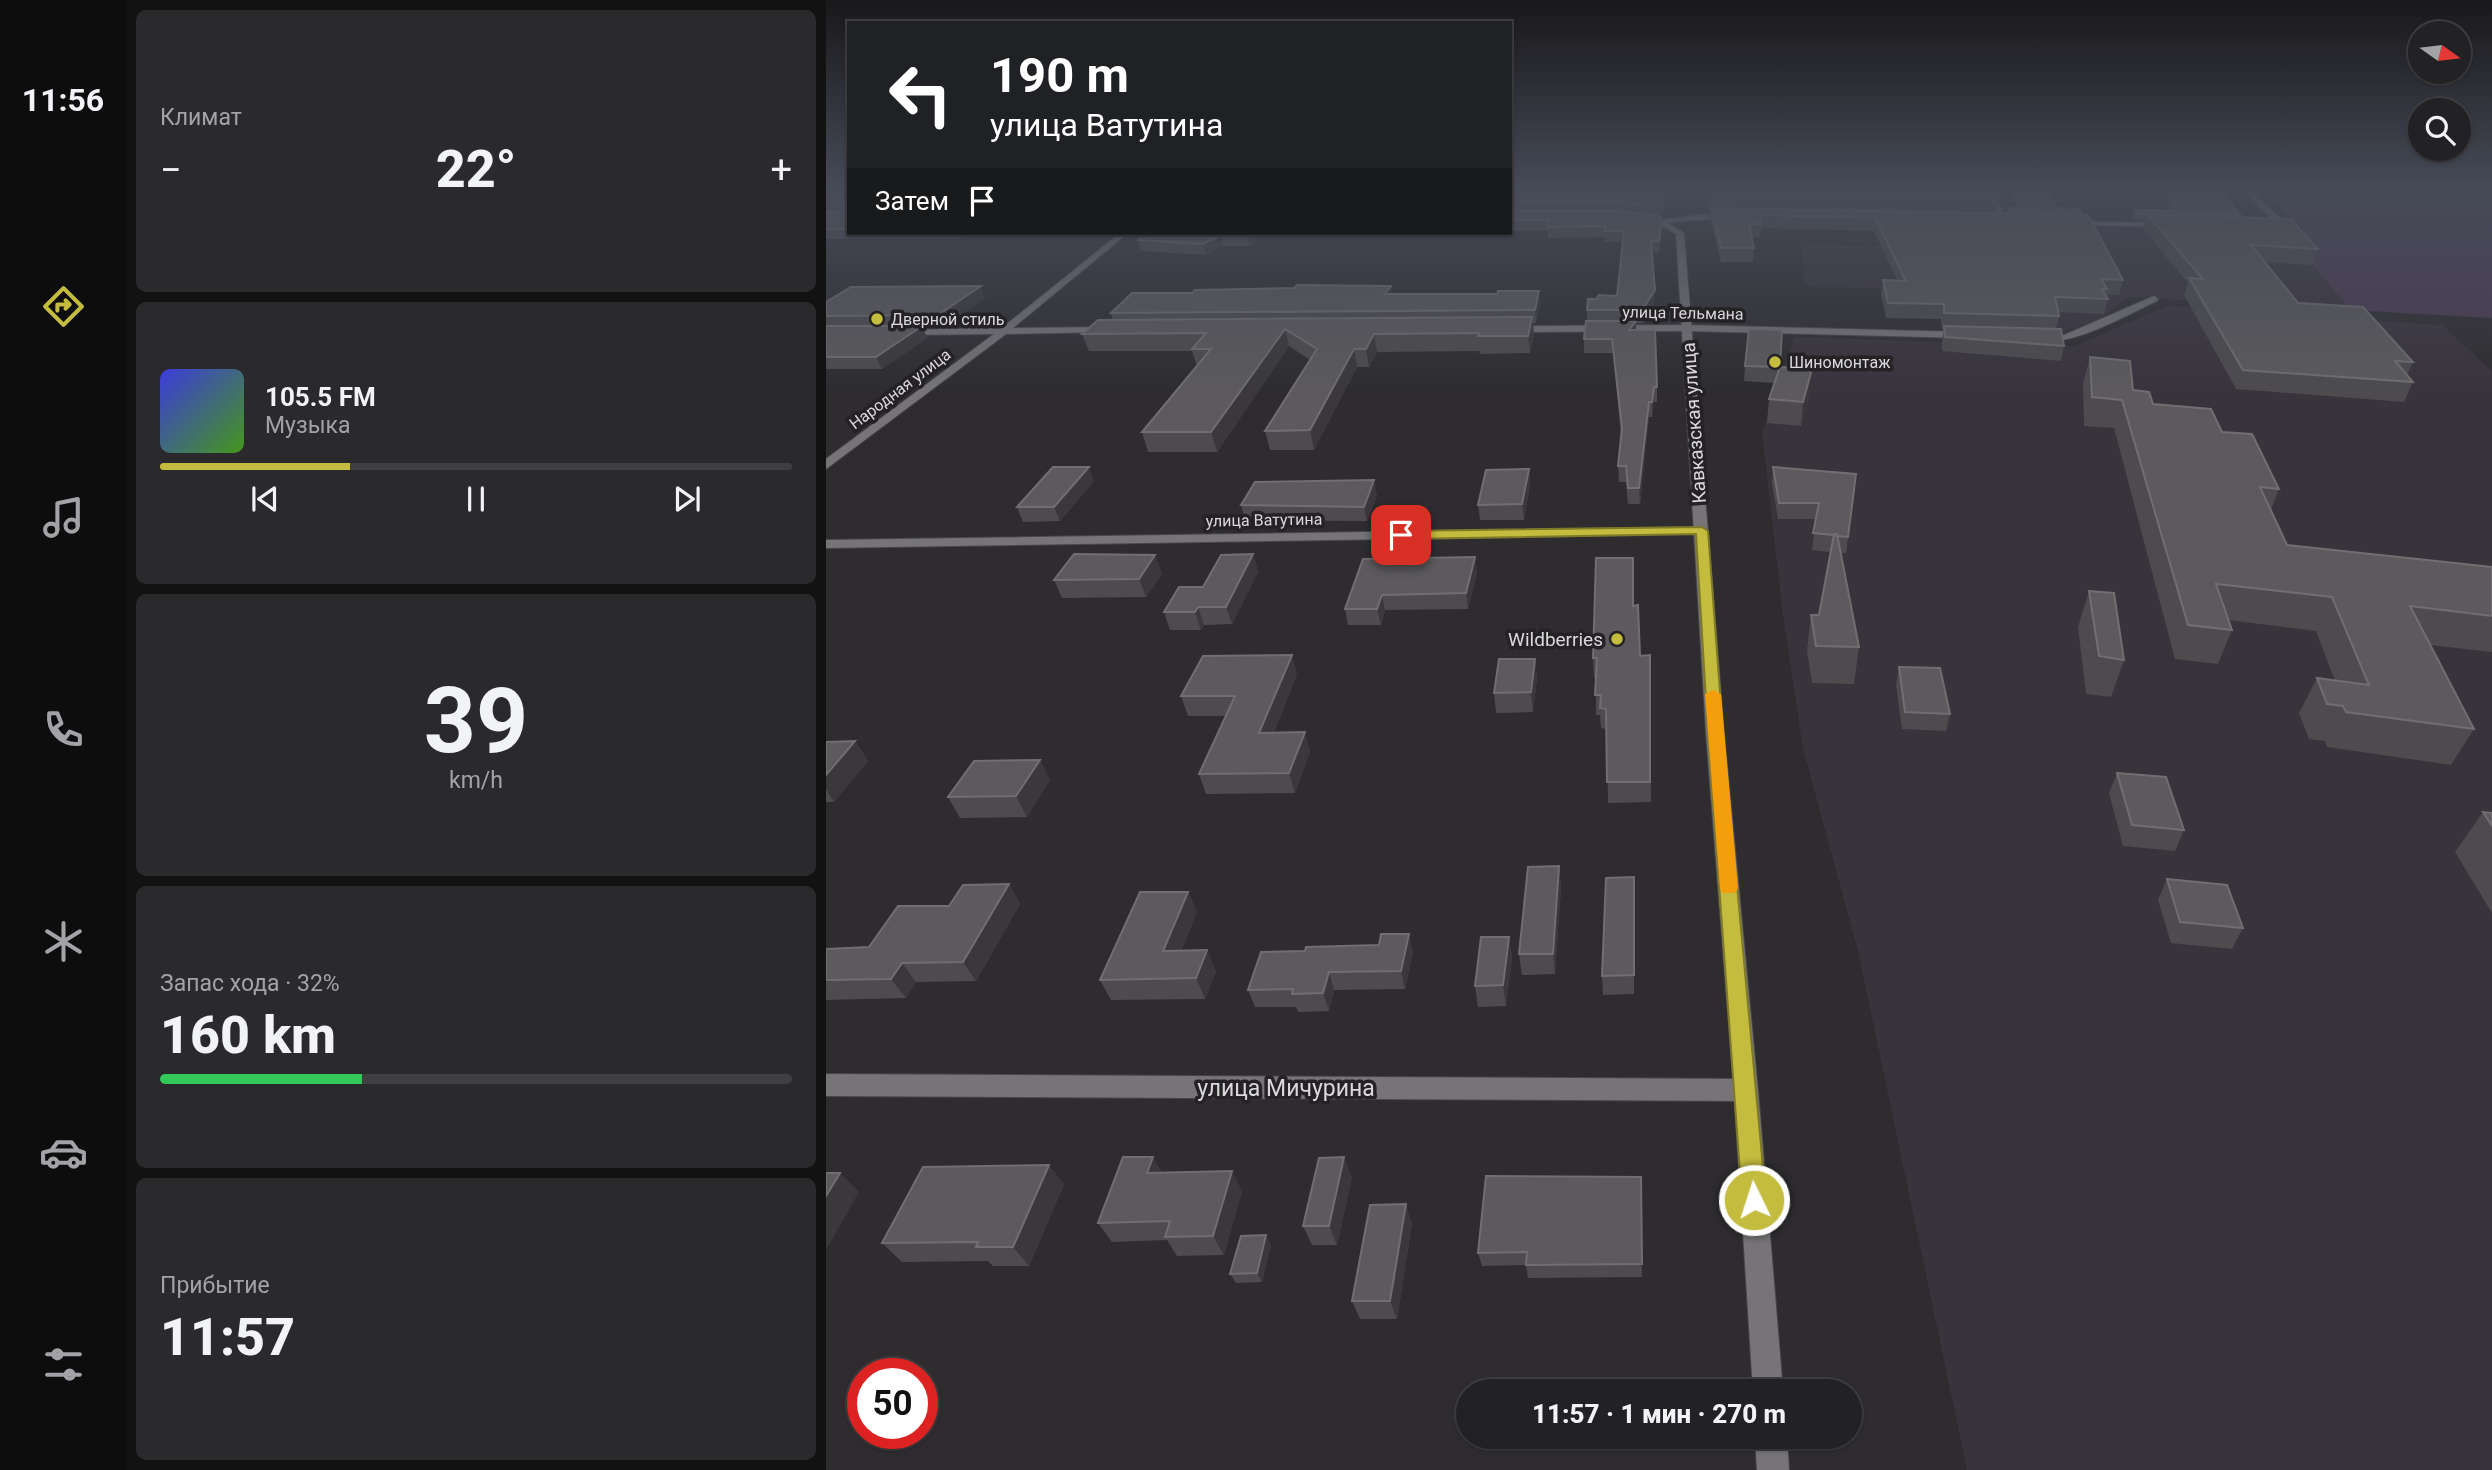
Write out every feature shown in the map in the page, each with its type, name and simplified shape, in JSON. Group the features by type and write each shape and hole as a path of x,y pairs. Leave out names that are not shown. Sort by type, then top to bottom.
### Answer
{"street":[{"name":"Народная улица","path":"826,465 1004,331 1096,256"},
{"name":"Кавказская улица","path":"1682,256 1767,1379"},
{"path":"2032,337 2065,338 2154,299"},
{"name":"улица Тельмана","path":"1506,329 1687,328 1976,335"},
{"path":"894,332 1115,330"},
{"name":"улица Ватутина","path":"826,544 1702,531"},
{"name":"улица Мичурина","path":"826,1085 1746,1090"},
{"path":"1772,1449 1773,1470"}],"shaded area":[{"path":"1803,256 2305,256 2350,310 2127,297 2103,317 2067,331 2038,331 2015,290 1811,287 1804,283"},
{"path":"2305,256 2492,256 2492,318 2350,310"},
{"path":"2167,306 2442,325 2492,371 2492,1470 1967,1470 1858,951 1803,749 1783,616 1762,433 1794,337 2075,346"}],"building":[{"path":"1621,256 1652,256 1655,290 1642,310 1587,310 1588,299 1596,299 1599,295 1617,296"},
{"path":"1894,256 2110,256 2123,280 2101,279 2107,289 2102,289 2108,299 2055,297 2059,316 1944,313 1944,304 1888,303 1883,280 1906,281"},
{"path":"2183,256 2260,256 2298,303 2363,307 2413,362 2395,361 2413,382 2243,370 2189,278 2203,279"},
{"path":"1297,285 1391,286 1385,294 1497,294 1498,291 1539,291 1535,310 1111,313 1132,293 1192,293 1195,290 1294,288"},
{"path":"981,286 938,315 826,316 826,302 851,287"},
{"path":"1532,317 1528,336 1478,336 1479,333 1374,334 1366,349 1354,349 1310,430 1265,431 1317,349 1285,329 1211,432 1142,432 1211,349 1192,349 1206,333 1082,334 1098,320"},
{"path":"1586,321 1636,321 1629,330 1655,330 1657,387 1654,387 1652,402 1649,402 1639,488 1628,488 1626,466 1618,466 1622,428 1612,339 1584,339"},
{"path":"826,326 922,326 876,357 826,357"},
{"path":"1944,326 2061,329 2064,346 1945,337"},
{"path":"1749,329 1782,330 1780,367 1745,366"},
{"path":"2090,357 2130,361 2133,390 2149,392 2153,404 2211,409 2222,432 2252,434 2279,489 2260,487 2287,545 2492,567 2492,616 2410,606 2474,729 2346,712 2343,706 2327,704 2317,678 2369,685 2332,597 2216,584 2232,630 2188,625 2122,400 2092,397"},
{"path":"1780,367 1812,369 1803,402 1769,399"},
{"path":"1053,467 1089,467 1054,507 1017,507"},
{"path":"1773,467 1856,474 1848,537 1813,533 1819,503 1779,503"},
{"path":"1529,469 1522,504 1478,505 1486,470"},
{"path":"1374,480 1364,507 1241,505 1255,482"},
{"path":"1834,534 1837,534 1859,647 1816,646 1811,615 1819,615"},
{"path":"1074,554 1155,555 1139,579 1054,580"},
{"path":"1253,554 1226,607 1198,607 1195,612 1164,612 1179,587 1203,587 1221,555"},
{"path":"1475,557 1466,593 1382,595 1377,609 1345,609 1363,559"},
{"path":"1596,558 1633,558 1633,606 1638,605 1640,656 1650,655 1650,782 1607,782 1606,709 1600,708 1601,695 1595,695 1597,658 1593,658"},
{"path":"2089,591 2114,593 2124,660 2099,656"},
{"path":"1292,655 1259,733 1305,732 1289,773 1199,774 1235,696 1181,696 1203,656"},
{"path":"1499,659 1535,659 1531,692 1494,693"},
{"path":"1899,667 1940,668 1950,714 1905,712"},
{"path":"855,741 826,775 826,742"},
{"path":"1040,760 1016,796 948,797 974,761"},
{"path":"2117,773 2166,777 2184,830 2132,825"},
{"path":"2483,812 2492,813 2492,826"},
{"path":"1559,866 1553,954 1519,954 1528,867"},
{"path":"1634,877 1634,975 1602,976 1606,878"},
{"path":"2167,879 2227,885 2243,928 2180,922"},
{"path":"1009,884 963,962 902,963 891,979 826,980 826,949 869,947 898,906 949,906 963,885"},
{"path":"1140,892 1188,892 1163,951 1207,950 1196,978 1100,980"},
{"path":"1381,934 1409,934 1401,971 1329,972 1323,993 1292,994 1293,989 1248,990 1261,952 1305,951 1306,947 1379,945"},
{"path":"1481,937 1509,937 1503,985 1475,986"},
{"path":"1123,1157 1153,1157 1147,1173 1232,1171 1213,1236 1165,1237 1170,1221 1098,1223"},
{"path":"1344,1157 1329,1226 1303,1226 1319,1158"},
{"path":"1049,1165 1013,1247 976,1247 978,1242 882,1243 923,1167"},
{"path":"826,1173 840,1173 826,1196"},
{"path":"1486,1176 1641,1177 1642,1264 1526,1265 1527,1252 1478,1253"},
{"path":"1406,1204 1390,1301 1352,1301 1370,1205"},
{"path":"1266,1235 1257,1273 1230,1274 1241,1236"}],"slow traffic":[{"path":"1713,694 1729,888"}],"place":[{"name":"Дверной стиль","path":"877,319"},
{"name":"Шиномонтаж","path":"1775,362"},
{"name":"Wildberries","path":"1617,639"}],"route":[{"path":"1401,535 1702,531 1754,1200"}]}
